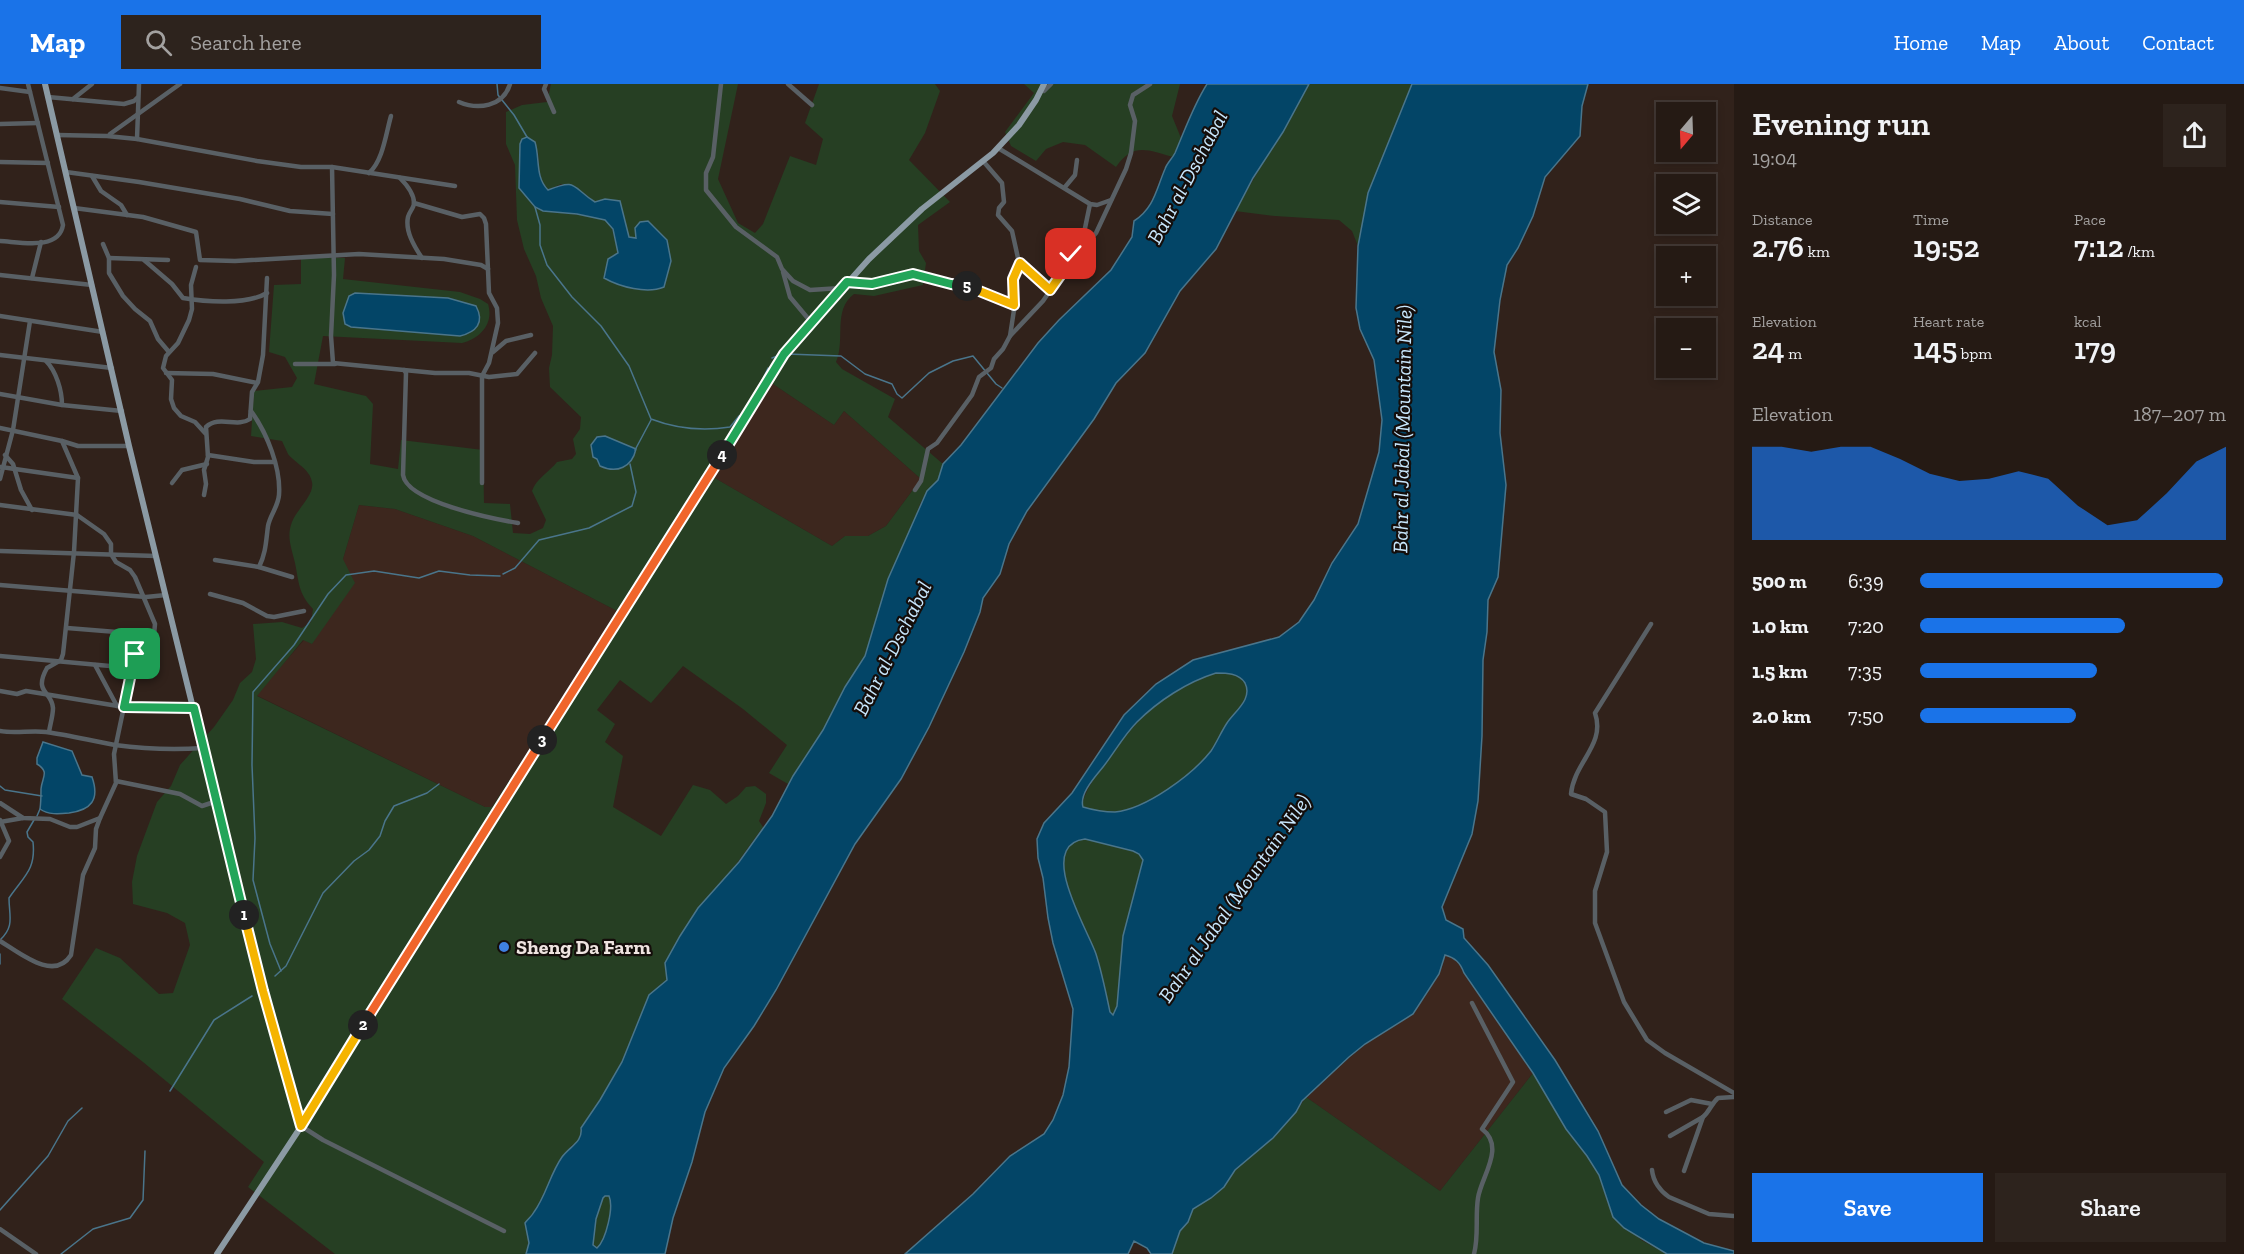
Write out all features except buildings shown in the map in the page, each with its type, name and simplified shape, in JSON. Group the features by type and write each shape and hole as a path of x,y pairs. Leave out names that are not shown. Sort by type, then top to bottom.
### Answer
{"main road":[{"path":"45,84 123,411 129,446 257,970 301,1126"},
{"path":"217,1254 301,1126 653,567 774,368 811,322 868,259 922,209 998,148 1019,125 1044,88"}],"street":[{"path":"0,241 56,240 62,232 63,225 59,207 28,84"},
{"path":"73,99 92,84"},
{"path":"137,139 139,84"},
{"path":"107,135 180,84"},
{"path":"459,102 476,107 493,103 504,96 510,84"},
{"path":"546,84 544,89 554,112"},
{"path":"721,84 714,157 706,173 706,190 736,227 761,247 774,254 782,269 790,297 811,322"},
{"path":"788,84 812,105"},
{"path":"1044,88 1051,84"},
{"path":"915,490 921,481 928,449 937,443 972,395 979,377 991,368 994,358 1010,336 1043,301 1069,263 1096,233 1131,153 1135,121 1130,105 1132,95 1150,84"},
{"path":"0,88 30,92"},
{"path":"48,97 124,104 137,100 152,103"},
{"path":"369,173 379,158 391,116"},
{"path":"0,124 38,123"},
{"path":"57,135 107,135 257,161 301,167 332,167 455,186"},
{"path":"998,148 1090,204 1103,204 1112,199"},
{"path":"1065,187 1075,175 1077,160"},
{"path":"983,161 1002,183 1004,202 999,208 998,215 1012,231 1020,263 1050,290"},
{"path":"0,162 48,163"},
{"path":"332,167 334,297 330,336 334,364"},
{"path":"66,172 240,199 290,211 333,214"},
{"path":"92,176 101,191 121,205 127,215"},
{"path":"400,178 409,189 414,203 408,218 410,233 422,258"},
{"path":"0,202 59,207"},
{"path":"414,203 462,217 478,213 483,215 486,224 489,293 497,308 498,317 491,354 482,376 482,483"},
{"path":"1069,263 1072,247 1084,233 1090,204"},
{"path":"74,208 143,217 196,232 200,260 235,261 333,255 422,258 489,268"},
{"path":"32,278 41,242"},
{"path":"103,244 109,258 110,273 123,296 152,322 158,339 170,352"},
{"path":"109,258 168,260"},
{"path":"144,260 172,284 181,297 241,302 267,294"},
{"path":"1010,336 1014,305 1013,279 1020,263"},
{"path":"196,267 191,285 189,320 178,343 164,359 163,368 172,380 171,399 174,408 181,416 195,422 209,424 217,421 248,422 250,419 252,392 263,355 267,278"},
{"path":"782,269 793,281 810,290 841,288"},
{"path":"847,282 872,284 913,274 951,284 967,285 1014,305"},
{"path":"0,275 92,285"},
{"path":"0,316 103,332"},
{"path":"0,479 1,467 13,430 30,321"},
{"path":"491,354 506,341 531,335"},
{"path":"295,364 334,364 498,377 518,374 535,353"},
{"path":"0,355 112,368"},
{"path":"46,361 54,372 62,393 62,405"},
{"path":"404,370 407,379 404,475 407,485 423,496 446,506 518,523"},
{"path":"166,374 217,375 256,383"},
{"path":"0,394 62,405 123,411"},
{"path":"251,411 263,429 274,462 279,494 269,523 266,551 259,567"},
{"path":"195,422 206,433"},
{"path":"204,495 206,484 204,470 208,455 206,427 209,424"},
{"path":"0,428 78,446 129,446"},
{"path":"49,732 53,707 42,688 43,674 47,668 62,658 67,628 77,515 78,478 62,441"},
{"path":"5,455 16,470 21,490 32,510"},
{"path":"208,455 254,462 274,462"},
{"path":"172,483 182,470 207,464"},
{"path":"1,467 78,478"},
{"path":"0,506 77,515 104,534 111,544 111,554 116,562 130,570 135,577 146,597 155,624 154,635 140,645 135,654 116,745 114,759 116,781 100,818 93,854 83,875 71,954 66,962 58,966 43,964 0,941"},
{"path":"0,551 156,556"},
{"path":"214,560 259,567 282,576 292,577"},
{"path":"0,585 146,597 166,595"},
{"path":"210,594 243,603 267,616 304,611"},
{"path":"1651,624 1595,713 1599,723 1597,740 1581,766 1571,794 1586,799 1605,812 1606,852 1595,891 1595,923 1624,1002 1647,1040 1734,1093"},
{"path":"67,628 154,635"},
{"path":"0,656 132,669"},
{"path":"95,666 117,706"},
{"path":"0,691 17,694 26,692 124,707 194,708"},
{"path":"0,730 14,733 34,730 116,745 175,750 204,748"},
{"path":"116,781 180,794 202,806 217,801"},
{"path":"0,803 23,818"},
{"path":"0,857 9,841 0,821 23,818 50,819 75,828 100,818"},
{"path":"1472,1003 1513,1082 1482,1129 1489,1137 1492,1152 1489,1168 1478,1194 1474,1254"},
{"path":"1716,1083 1718,1098"},
{"path":"1670,1136 1703,1117 1718,1098 1734,1097"},
{"path":"1666,1112 1692,1100 1712,1104"},
{"path":"1684,1171 1703,1117"},
{"path":"301,1126 323,1140 504,1231"},
{"path":"1652,1170 1653,1179 1669,1197 1709,1214 1734,1216"},
{"path":"0,1229 36,1254"}],"shaded area":[{"path":"770,382 834,425 844,411 921,479 886,526 868,536 845,536 832,546 713,477"},
{"path":"359,505 395,509 473,536 619,612 492,807 485,807 256,695 304,640 312,644 343,559"},
{"path":"1444,955 1460,963 1464,973 1533,1073 1440,1191 1306,1097 1365,1044 1400,1023 1423,1000 1443,966"}],"green space":[{"path":"551,84 738,84 718,179 738,223 755,233 763,224 790,156 816,165 823,139 805,123 819,84 935,84 940,91 925,133 909,160 950,202 918,225 919,251 926,263 923,285 874,296 854,294 843,309 836,362 842,369 895,399 888,417 943,464 938,480 927,491 920,504 888,579 865,656 845,687 823,730 788,784 769,773 787,745 743,709 683,666 651,703 620,680 597,710 615,724 605,742 623,756 613,807 661,836 693,785 710,790 726,804 746,787 755,786 766,794 766,803 759,821 763,827 665,963 667,980 649,995 622,1062 581,1128 580,1139 571,1146 535,1212 525,1223 529,1243 526,1254 335,1254 248,1187 264,1162 143,1062 62,999 96,948 120,958 159,994 173,993 190,945 185,923 167,913 133,904 132,882 137,856 157,802 171,786 180,765 214,727 233,700 240,683 252,672 256,659 253,624 282,622 302,628 311,622 313,609 304,598 300,587 291,548 290,527 311,492 311,477 288,454 282,441 251,436 254,391 292,387 297,378 285,357 269,352 274,285 301,284 301,257 345,258 343,279 460,292 488,304 489,317 484,329 469,341 462,343 323,336 314,384 366,396 373,404 370,464 398,469 401,440 483,450 484,503 510,504 513,533 530,534 543,528 546,520 532,491 557,462 572,459 576,454 573,439 580,429 581,417 550,387 549,368 553,326 524,249 517,220 515,165 506,144 506,112 522,105 547,102","holes":["520,144 538,152 541,177 548,190 561,184 581,191 595,202 605,199 629,237 636,238 636,228 640,222 648,221 667,240 671,261 664,287 634,289 604,278 612,256 618,253 611,224 590,216 543,211 535,207 519,188","770,382 834,425 844,411 921,479 886,526 868,536 845,536 832,546 713,477","359,505 395,509 473,536 619,612 492,807 485,807 257,696 303,640 312,644 355,583 343,559"]},
{"path":"1024,84 1180,84 1172,116 1181,138 1173,157 1148,150 1135,151 1122,159 1116,167 1085,145 1063,142 1046,149 1036,161 1011,146 1005,132 1034,93"},
{"path":"1309,84 1412,84 1368,193 1358,246 1352,231 1339,220 1235,211"},
{"path":"1216,673 1239,677 1245,683 1247,694 1203,760 1181,780 1141,805 1115,812 1083,807 1084,799 1097,774 1140,720 1180,690"},
{"path":"1085,839 1133,851 1140,854 1143,860 1123,936 1117,1006 1113,1015 1110,1012 1096,954 1068,890 1064,872 1064,856 1071,845"},
{"path":"1533,1073 1566,1129 1599,1175 1608,1204 1641,1240 1667,1254 1172,1254 1180,1231 1188,1222 1193,1209 1211,1198 1223,1187 1235,1170 1273,1138 1306,1097 1440,1191"},
{"path":"605,1196 609,1196 610,1215 606,1231 597,1248 593,1245 596,1219"}],"water":[{"name":"Bahr al-Dschabal","path":"1207,84 1309,84 1283,132 1253,178 1216,249 1180,291 1145,353 1116,383 1094,419 1027,511 1009,544 1000,574 983,598 980,612 964,652 929,727 901,779 855,844 776,990 724,1068 705,1112 692,1162 673,1218 665,1254 526,1254 529,1243 525,1223 538,1206 562,1157 580,1137 581,1128 622,1062 649,995 667,980 665,963 680,936 698,908 739,862 772,816 793,776 823,730 845,687 865,656 888,579 927,491 938,480 943,464 961,445 1038,343 1111,270 1132,237 1134,221 1141,216 1154,198 1166,167 1175,153","holes":["609,1196 608,1223 597,1248 593,1245 596,1219 603,1198"]},
{"name":"Bahr al Jabal (Mountain Nile)","path":"1412,84 1588,84 1582,106 1580,136 1545,177 1533,216 1507,265 1500,300 1494,352 1501,390 1500,433 1506,485 1498,577 1488,600 1483,660 1478,801 1472,834 1442,907 1446,920 1463,929 1464,938 1488,965 1555,1060 1598,1131 1622,1185 1641,1205 1659,1219 1704,1243 1734,1251 1734,1254 1667,1254 1624,1228 1613,1217 1599,1175 1587,1156 1566,1129 1533,1073 1459,963 1445,955 1439,974 1413,1014 1365,1044 1349,1057 1302,1101 1296,1112 1273,1138 1235,1170 1224,1187 1193,1209 1188,1222 1180,1231 1172,1254 1151,1254 1147,1248 1134,1241 1128,1254 905,1254 973,1194 1010,1156 1044,1134 1053,1120 1063,1095 1069,1067 1073,1009 1053,943 1038,858 1037,839 1044,823 1072,793 1124,715 1156,684 1193,660 1279,637 1299,622 1314,600 1332,563 1358,524 1379,452 1382,420 1374,360 1360,329 1356,308 1358,246 1368,193","holes":["1216,673 1239,677 1245,683 1247,694 1203,760 1168,789 1140,805 1115,812 1083,807 1083,797 1088,786 1137,722 1174,693","1085,839 1133,851 1143,860 1123,936 1117,1006 1113,1015 1110,1012 1096,954 1076,909 1064,872 1064,856 1071,845"]},
{"path":"527,137 535,142 539,173 548,190 570,185 595,202 605,199 620,201 629,237 636,238 635,228 640,222 648,221 667,240 671,261 664,287 650,290 634,288 604,278 608,259 618,253 613,229 605,220 577,214 543,211 535,207 519,188 520,144 522,139"},
{"path":"355,293 448,298 476,306 480,317 479,322 471,332 460,336 351,327 345,324 343,313 349,296"},
{"path":"605,436 636,449 631,460 623,467 612,469 600,466 597,459 593,457 591,445 597,437"},
{"path":"43,742 72,751 82,775 92,777 95,792 88,806 77,812 61,814 40,809 44,772 37,764 37,758"}],"waterway":[{"path":"497,84 498,95 514,115 527,137"},
{"path":"535,207 540,225 540,245 547,265 572,297 601,326 629,366 651,419 681,427 710,429 730,427 739,416 744,414"},
{"path":"787,354 841,356 865,374 892,384 902,398 929,373 953,361 973,356 1002,388"},
{"path":"772,358 780,355"},
{"path":"754,398 768,368"},
{"path":"635,450 651,420"},
{"path":"503,574 515,568 539,540 589,528 632,506 636,492 630,464"},
{"path":"281,971 270,944 253,880 255,838 252,765 253,692 294,645 328,594 346,575 374,571 419,578 439,571 500,576"},
{"path":"275,976 286,966 323,893 354,861 369,850 380,836 385,821 394,806 427,793 439,784"},
{"path":"0,786 5,790 42,796"},
{"path":"37,816 40,809"},
{"path":"0,940 8,930 9,898 28,872 33,859 33,842 27,832 34,820"},
{"path":"0,954 0,964"},
{"path":"170,1091 214,1020 252,996"},
{"path":"0,1210 48,1156 68,1121 82,1108"},
{"path":"61,1254 93,1229 130,1218 143,1200 145,1151"}],"place":[{"name":"Sheng Da Farm","path":"504,947"}],"route":[{"path":"135,654 124,707 194,708 257,970 301,1126 433,912 620,620 774,368 795,339 847,282 872,284 913,274 951,284 967,285 1014,305 1013,279 1020,263 1050,290 1069,263 1071,254"}]}
